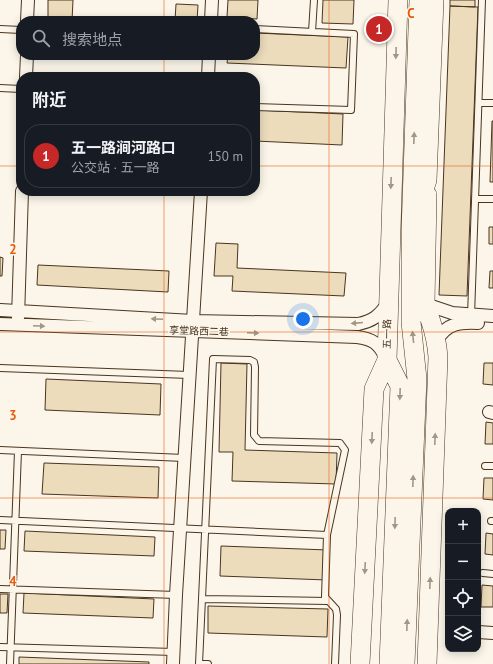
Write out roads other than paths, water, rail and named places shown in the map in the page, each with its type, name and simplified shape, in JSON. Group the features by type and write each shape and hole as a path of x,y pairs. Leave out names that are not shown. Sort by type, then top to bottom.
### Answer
{"main road":[{"name":"五一路","path":"389,664 400,386 387,360 398,0"},
{"path":"405,664 417,379 411,322 411,231 419,0"},
{"path":"425,304 434,0"},
{"path":"411,231 428,180"},
{"path":"411,280 425,304 437,340 438,357 427,664"},
{"path":"360,664 374,389 387,360"}],"street":[{"path":"27,16 28,0"},
{"path":"211,16 212,0"},
{"path":"26,72 27,60"},
{"path":"208,72 209,60"},
{"path":"17,325 22,196"},
{"path":"173,658 201,196"},
{"name":"享堂路西二巷","path":"0,324 193,326 358,324 371,321 379,316 388,303"},
{"path":"425,304 452,313 493,323"},
{"name":"享堂路西二巷","path":"0,310 193,326 358,337 371,339 380,345 387,360"},
{"path":"437,340 447,327 456,323 471,318 493,316"},
{"path":"481,632 493,633"}],"lane":[{"path":"312,32 314,0"},
{"path":"471,318 482,0"},
{"path":"0,29 16,30"},
{"path":"260,29 354,34 351,110 260,107"},
{"path":"0,88 16,89"},
{"path":"479,103 493,103"},
{"path":"475,199 493,199"},
{"path":"208,664 199,664 213,359 250,360 254,362 254,435 259,441 340,443 345,450 326,535 325,597 336,609 337,615 335,664"},
{"path":"0,368 189,375"},
{"path":"0,450 184,458"},
{"path":"10,664 18,451"},
{"path":"485,466 493,466"},
{"path":"0,520 326,535"},
{"path":"483,573 493,574"},
{"path":"0,589 176,595"},
{"path":"202,599 328,601"},
{"path":"0,647 173,658"}],"place":[{"name":"五一路涧河路口","path":"379,29"}]}
